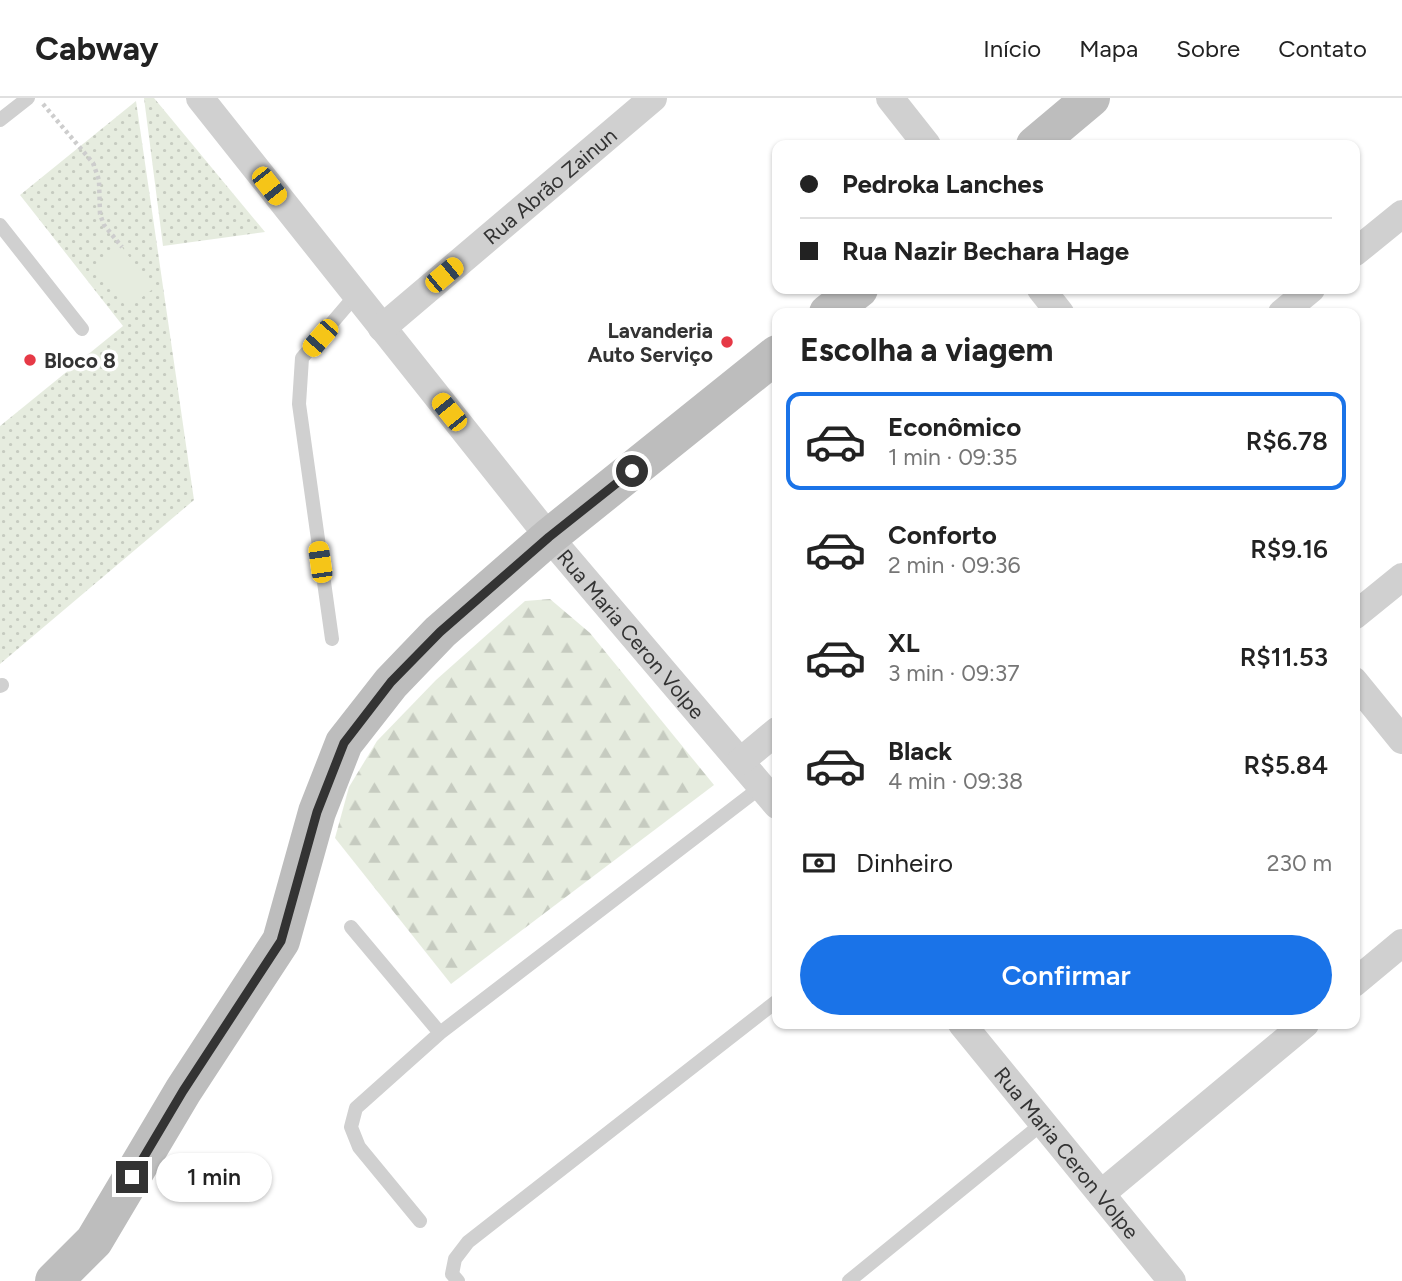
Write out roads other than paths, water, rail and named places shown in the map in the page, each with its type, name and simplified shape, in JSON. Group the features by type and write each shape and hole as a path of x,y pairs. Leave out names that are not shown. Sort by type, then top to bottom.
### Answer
{"street":[{"name":"Rua Maria Ceron Volpe","path":"200,98 549,537 769,796"},
{"name":"Rua Abrão Zainun","path":"382,328 653,98"},
{"path":"890,98 923,140"},
{"path":"1041,140 1091,98"},
{"path":"1360,248 1402,214"},
{"path":"834,308 853,294"},
{"path":"1045,294 1056,308"},
{"path":"1288,308 1305,294"},
{"path":"54,1281 94,1241 183,1091 281,941 317,812 344,743 391,682 440,632 549,537 772,358"},
{"path":"1360,611 1402,577"},
{"path":"1360,688 1402,740"},
{"path":"741,761 772,735"},
{"path":"1360,978 1402,943"},
{"name":"Rua Maria Ceron Volpe","path":"966,1029 1172,1281"},
{"path":"1102,1193 1299,1029"}],"lane":[{"path":"0,120 28,98"},
{"path":"0,225 82,329"},
{"path":"332,639 300,416 299,380 302,358 355,296"},
{"path":"420,1222 359,1147 351,1127 356,1108 440,1033 769,796"},
{"path":"351,927 440,1033"},
{"path":"458,1281 452,1274 455,1259 468,1242 772,1004"},
{"path":"849,1281 1043,1123"}],"place":[{"name":"Lavanderia Auto Serviço","path":"727,342"},
{"name":"Bloco 8","path":"30,360"}]}
